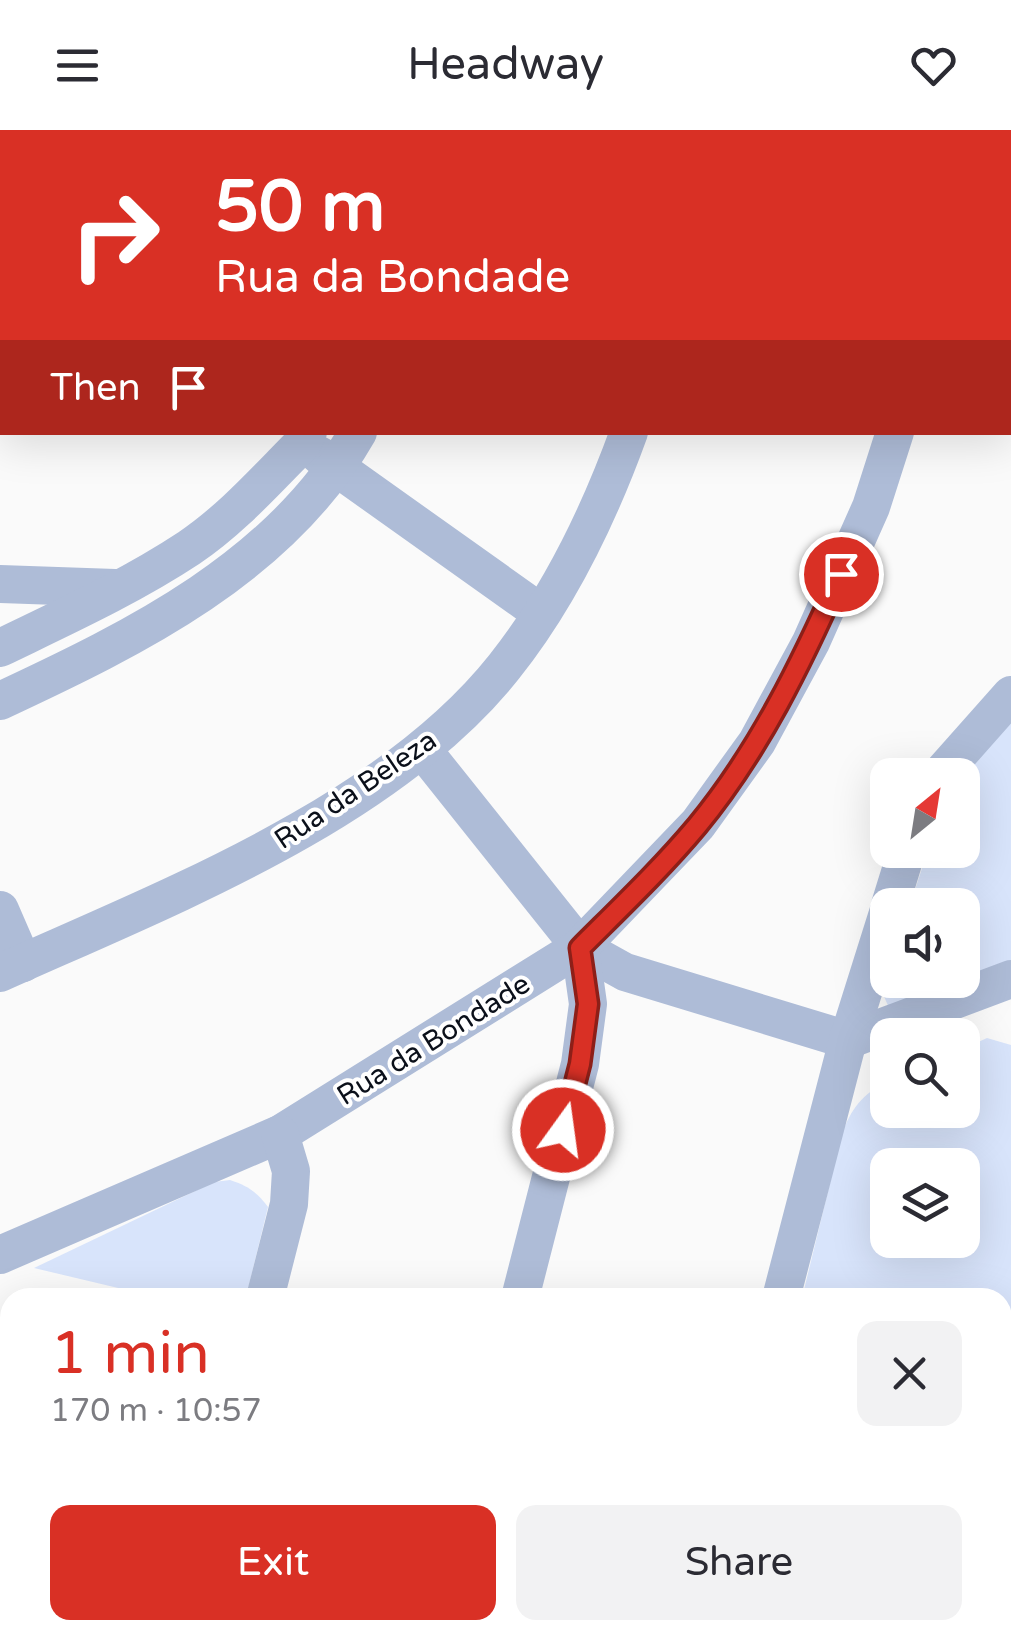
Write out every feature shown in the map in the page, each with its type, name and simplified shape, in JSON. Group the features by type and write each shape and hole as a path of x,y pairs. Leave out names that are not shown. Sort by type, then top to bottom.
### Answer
{"street":[{"path":"0,701 142,630 216,584 268,543 338,468 356,435"},
{"name":"Rua da Beleza","path":"11,968 261,852 350,800 422,749 504,667 541,613 604,503 628,435"},
{"name":"Rua da Bondade","path":"2,1264 280,1134 580,948 698,824 757,742 811,642 864,524 894,435"},
{"path":"0,648 122,588 192,546 239,507 298,436 541,613"},
{"path":"0,584 122,588"},
{"path":"955,758 1011,696"},
{"path":"422,749 580,948 626,972 848,1040 1011,978"},
{"path":"0,910 11,968"},
{"path":"523,1288 580,1064 588,1004 580,948"},
{"path":"784,1288 870,970"},
{"path":"268,1288 289,1204 291,1171 280,1134"}],"shaded area":[{"path":"1011,709 1011,972 980,982 980,888 916,888 922,868 980,868 980,758 975,758"},
{"path":"885,998 928,998 890,1010"},
{"path":"987,1038 1011,1045 1011,1288 804,1288 842,1134 854,1109 870,1092 870,1128 980,1128 980,1041"},
{"path":"230,1180 242,1185 268,1207 248,1288 118,1288 34,1268 214,1182"}],"route":[{"path":"563,1130 580,1064 588,1004 580,948 698,824 757,742 811,642 841,574"}]}
